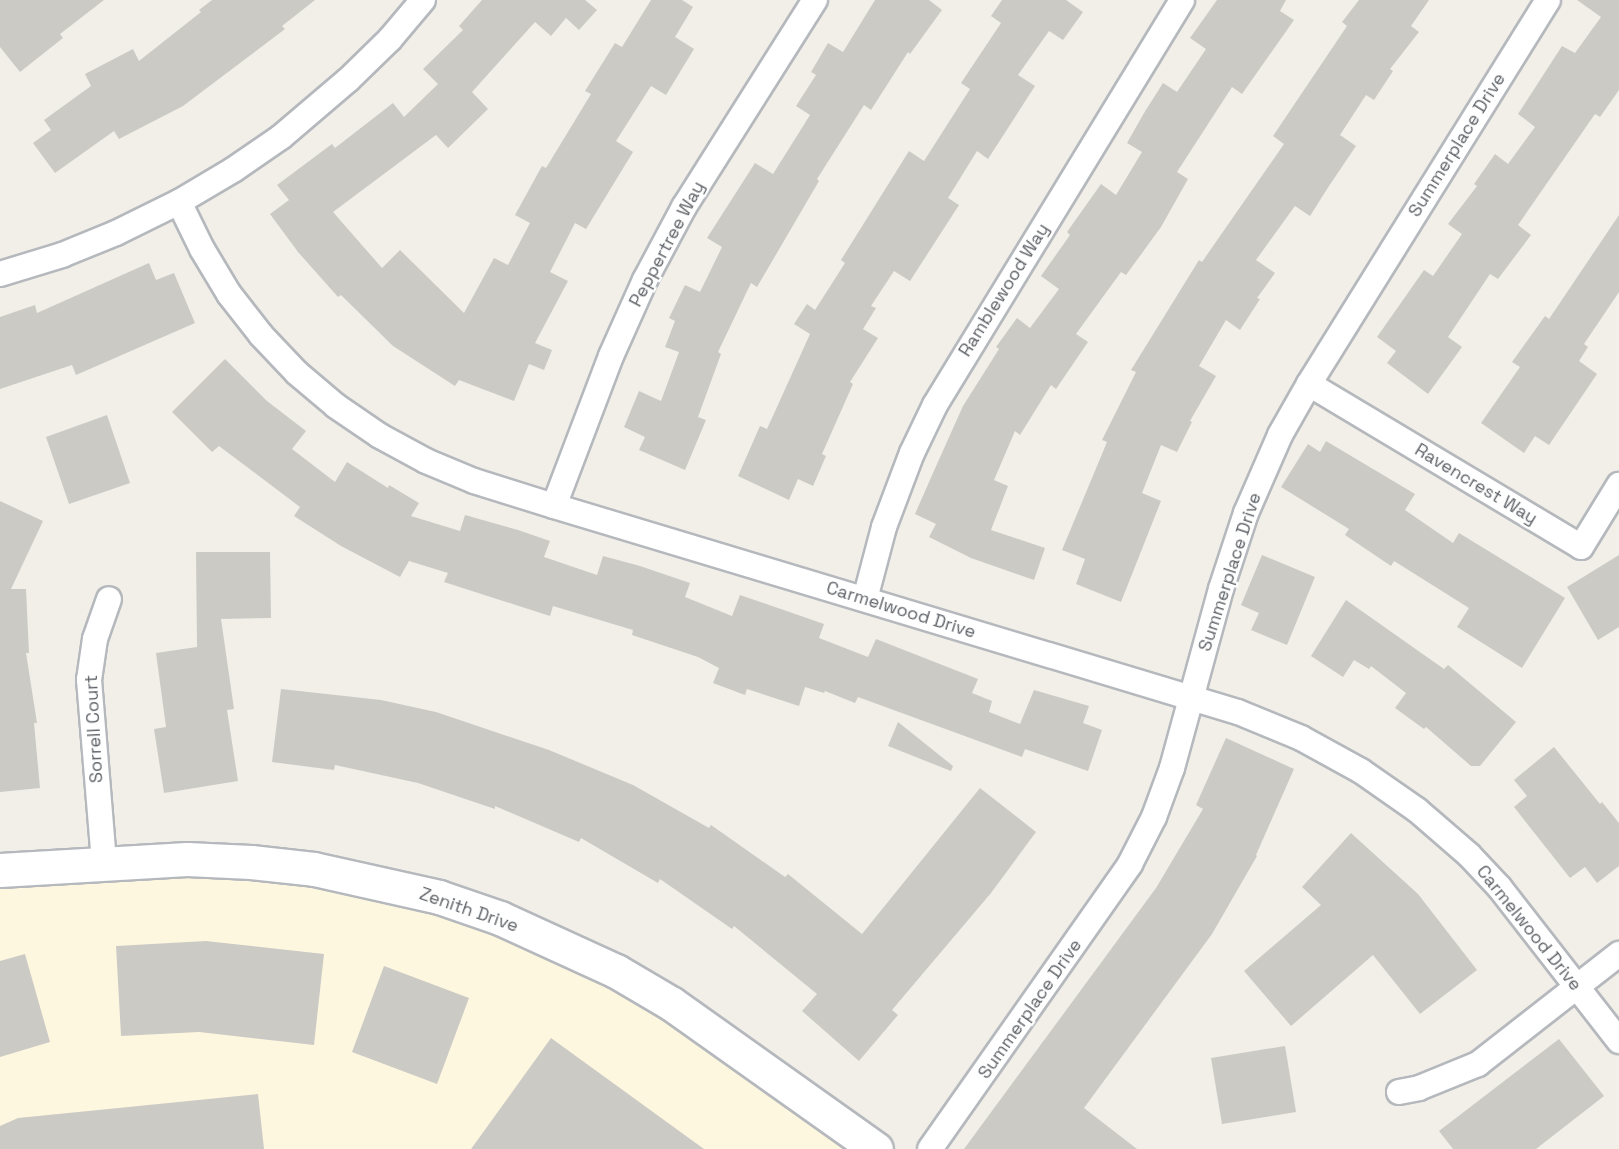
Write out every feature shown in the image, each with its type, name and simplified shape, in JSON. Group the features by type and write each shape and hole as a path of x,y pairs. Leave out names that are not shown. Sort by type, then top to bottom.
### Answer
{"street":[{"path":"0,274 62,255 116,233 179,202 281,137 348,80 390,39 423,0"},
{"name":"Peppertree Way","path":"555,506 611,356 645,280 684,207 815,0"},
{"name":"Ramblewood Way","path":"865,599 884,527 912,453 935,405 1182,0"},
{"name":"Summerplace Drive","path":"930,1149 1130,864 1154,818 1172,768 1221,589 1246,513 1280,435 1309,384 1548,0"},
{"name":"Carmelwood Drive","path":"179,202 202,249 248,319 297,373 336,406 380,436 426,461 474,481 1238,712 1300,738 1361,771 1417,810 1468,855 1500,888 1619,1041"},
{"name":"Ravencrest Way","path":"1309,384 1581,547 1619,485"},
{"name":"Sorrell Court","path":"104,862 89,680 95,639 109,599"},
{"name":"Zenith Drive","path":"0,870 104,862 187,859 251,862 314,870 440,897 500,918 616,971 672,1004 876,1149"},
{"path":"1399,1092 1419,1088 1478,1065 1619,954"}],"shaded area":[{"path":"247,872 399,895 525,938 662,1013 849,1149 0,1149 0,876"}],"building":[{"path":"0,0 104,0 60,34 63,38 20,72 0,47"},
{"path":"212,0 315,0 282,26 285,29 183,106 119,139 114,131 55,173 33,143 51,130 44,120 91,86 85,74 133,49 139,61 201,12 199,10"},
{"path":"482,0 585,0 597,10 579,30 566,18 551,36 535,22 472,92 488,109 448,148 436,135 333,212 382,268 400,250 464,313 494,258 508,265 530,223 515,215 542,166 546,168 591,94 585,91 615,43 622,47 651,0 682,0 693,7 675,37 694,49 666,95 651,86 616,141 633,152 586,229 575,223 550,272 568,281 535,343 552,350 544,370 529,364 514,401 459,380 455,386 393,346 341,295 338,297 298,252 270,214 289,200 277,185 332,144 335,148 393,103 404,117 438,84 423,69 463,30 459,26"},
{"path":"875,0 929,0 942,10 910,54 908,52 871,110 864,105 817,179 819,181 757,287 751,283 718,352 721,354 698,417 706,420 685,470 639,450 645,437 624,427 639,391 661,401 679,352 665,347 675,321 669,318 685,285 700,292 722,247 707,238 755,163 773,174 810,115 796,106 816,75 811,72 828,43 843,52"},
{"path":"1002,0 1066,0 1083,12 1063,40 1049,31 1018,75 1035,86 988,159 977,151 948,198 959,205 910,281 894,271 871,306 876,308 863,329 878,338 850,382 853,384 822,454 826,456 813,486 798,479 789,500 738,476 760,426 767,429 810,334 794,324 807,304 815,310 845,263 841,260 909,151 924,161 970,89 961,83 1001,23 991,16"},
{"path":"1217,0 1286,0 1280,11 1294,20 1242,94 1232,87 1177,172 1188,179 1161,227 1126,275 1121,272 1076,334 1088,342 1056,389 1051,385 1020,435 1015,431 994,480 1008,486 991,530 1045,548 1034,580 971,558 929,537 936,524 915,514 933,473 963,406 999,349 996,347 1017,318 1030,328 1059,289 1041,276 1070,235 1067,232 1101,184 1116,195 1142,152 1127,143 1144,113 1163,83 1177,92 1206,49 1190,38"},
{"path":"1359,0 1429,0 1411,26 1419,32 1390,69 1393,71 1374,100 1366,95 1340,135 1356,146 1310,216 1295,206 1256,260 1275,273 1257,298 1260,299 1240,330 1226,320 1199,366 1216,376 1190,421 1192,422 1177,452 1161,445 1142,493 1161,501 1121,602 1076,584 1085,559 1062,550 1107,442 1102,440 1136,372 1131,370 1199,260 1202,262 1284,144 1273,136 1347,26 1342,22"},
{"path":"1577,0 1619,0 1619,90 1600,117 1595,114 1518,225 1531,235 1498,279 1490,274 1448,337 1462,347 1428,394 1387,363 1396,351 1377,337 1424,270 1433,276 1462,234 1448,224 1477,186 1474,184 1495,154 1508,164 1535,127 1518,114 1562,46 1575,53 1601,17"},
{"path":"1619,215 1619,292 1584,344 1588,347 1579,361 1597,374 1549,445 1535,436 1524,453 1481,423 1520,367 1512,362 1545,316 1549,319"},
{"path":"149,263 156,280 174,273 195,323 76,375 72,365 0,389 0,317 35,305 37,313"},
{"path":"225,359 267,401 306,431 292,449 335,482 347,462 388,488 389,485 419,503 411,516 460,531 465,515 518,530 550,541 544,557 597,575 603,556 640,566 690,583 685,597 732,616 740,595 824,624 819,638 868,657 876,639 978,679 972,693 992,701 989,712 1020,724 1034,690 1089,706 1083,723 1102,730 1088,771 1025,749 1022,757 858,697 855,703 825,691 824,693 805,687 799,706 747,689 745,695 713,683 719,668 698,657 632,635 633,630 553,606 550,616 444,582 448,573 409,561 400,577 341,546 294,516 300,507 219,446 212,452 172,412"},
{"path":"107,415 130,483 69,504 46,437"},
{"path":"1326,441 1415,494 1405,510 1453,543 1459,533 1565,598 1522,668 1457,627 1469,608 1394,561 1391,566 1345,535 1349,529 1281,487 1308,444 1320,452"},
{"path":"0,501 43,521 11,589 26,589 29,653 26,653 37,723 34,723 40,788 0,792"},
{"path":"196,552 270,552 271,618 221,619 234,709 227,710 238,781 164,793 154,729 166,727 156,653 197,647"},
{"path":"1262,555 1315,577 1287,645 1251,630 1259,613 1241,605"},
{"path":"1619,555 1619,627 1598,640 1567,587"},
{"path":"1346,600 1444,669 1448,665 1516,722 1480,766 1471,766 1426,727 1424,729 1395,708 1406,693 1371,666 1369,669 1354,660 1343,677 1311,656"},
{"path":"281,689 381,700 436,712 549,750 633,785 709,828 711,825 785,877 788,874 862,934 980,788 1036,832 991,893 892,1010 898,1015 859,1061 802,1011 817,994 734,926 732,929 660,879 658,883 581,838 579,842 495,806 495,809 418,783 335,765 334,770 272,762"},
{"path":"898,722 953,766 951,771 888,746"},
{"path":"1226,738 1294,769 1257,856 1212,934 1084,1108 1137,1149 964,1149 1156,888 1203,809 1196,805"},
{"path":"1554,747 1600,804 1602,802 1619,823 1619,866 1597,883 1585,867 1570,878 1514,807 1527,796 1514,780"},
{"path":"1351,833 1418,894 1477,970 1420,1014 1373,955 1291,1026 1244,971 1321,905 1302,887"},
{"path":"206,941 324,954 314,1045 199,1032 121,1036 116,946"},
{"path":"25,954 50,1042 0,1057 0,961"},
{"path":"384,966 469,998 437,1084 352,1052"},
{"path":"551,1038 704,1149 471,1149"},
{"path":"1559,1039 1604,1096 1536,1149 1453,1149 1439,1131"},
{"path":"1285,1046 1296,1112 1222,1124 1211,1058"},
{"path":"258,1094 264,1149 0,1149 0,1126 18,1118"}]}
